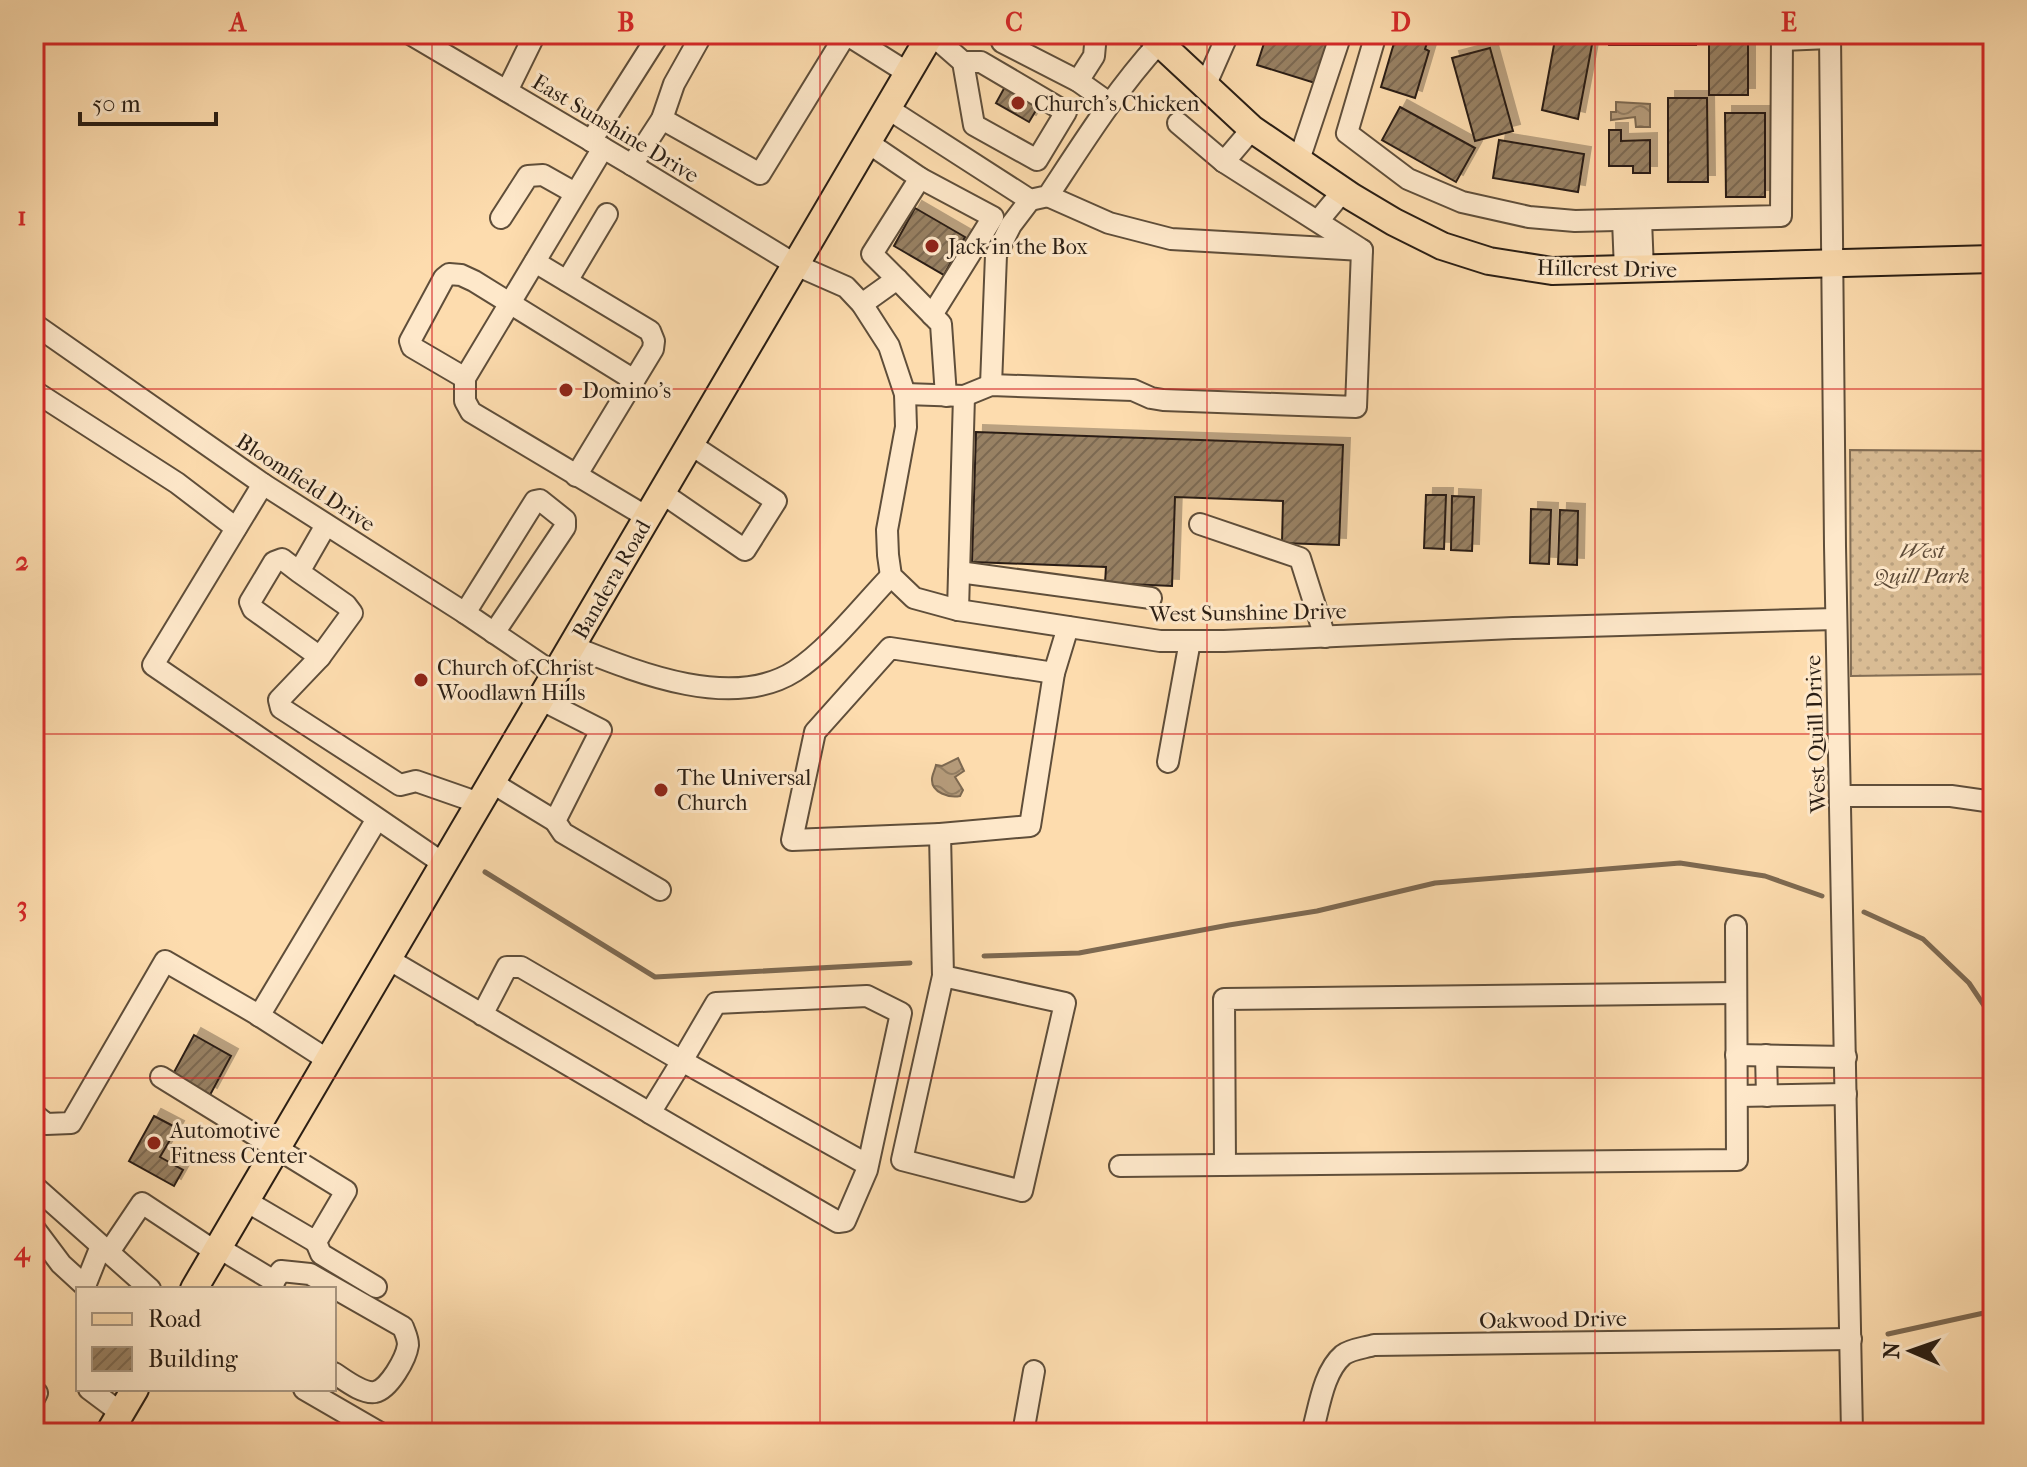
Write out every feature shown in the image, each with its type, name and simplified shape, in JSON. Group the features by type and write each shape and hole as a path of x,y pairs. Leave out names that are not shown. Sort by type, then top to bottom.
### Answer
{"main road":[{"name":"Bandera Road","path":"195,1287 931,34"},
{"name":"Hillcrest Drive","path":"1155,38 1252,129 1343,191 1442,246 1489,261 1552,271 1993,259"},
{"path":"115,1423 134,1391"}],"street":[{"name":"East Sunshine Drive","path":"410,34 796,265"},
{"path":"507,91 535,34"},
{"path":"647,517 471,412 465,401 465,378 575,193 597,144 659,34"},
{"path":"632,165 662,119 674,84 702,34"},
{"path":"931,34 963,62 974,125 954,151"},
{"path":"1078,81 1094,56 1096,34"},
{"path":"1299,160 1341,34"},
{"path":"1376,34 1347,133 1408,179 1462,202 1529,217 1575,221 1781,216 1782,37 1830,36"},
{"path":"662,119 760,174 852,35 908,73"},
{"name":"West Quill Drive","path":"1830,36 1836,619 1852,1433"},
{"path":"1206,84 1222,37"},
{"path":"989,67 1004,38 1109,103"},
{"path":"991,385 996,255 1011,225 1032,196 1109,103 1155,38"},
{"path":"963,62 981,62 1066,112 1037,160 1032,196"},
{"path":"887,108 1032,196 1109,223 1171,239 1362,250"},
{"path":"1178,123 1224,162 1362,250"},
{"path":"974,125 1037,160"},
{"path":"1224,162 1252,129"},
{"path":"867,142 920,178 993,217 932,315"},
{"path":"501,218 528,176 543,175 575,193"},
{"path":"920,178 872,254 941,324 955,396 958,610"},
{"path":"1318,221 1343,191"},
{"path":"567,281 607,214"},
{"path":"1632,220 1634,270"},
{"path":"905,394 955,396 991,385 1133,390 1163,400 1356,407 1362,250"},
{"path":"535,262 650,331 654,341 653,349 576,476"},
{"path":"571,646 678,684 717,687 758,685 783,678 797,670 891,576 887,530 906,427 905,394 889,346 862,304 846,287 796,265"},
{"path":"465,378 412,347 410,341 449,274 461,275 634,380"},
{"path":"862,304 897,279"},
{"name":"Bloomfield Drive","path":"34,324 263,484 555,674"},
{"path":"34,391 177,483 236,528"},
{"path":"662,493 745,550 776,501 690,444"},
{"path":"263,484 153,665 444,864"},
{"path":"465,613 535,501 540,500 565,520 565,527 494,633"},
{"path":"1200,524 1300,558 1325,637"},
{"path":"299,572 326,525"},
{"path":"320,657 253,609 250,602 274,562 282,559 346,605 352,613 320,657 279,700 281,708 400,785 416,781 485,793 555,821 563,833 660,890"},
{"path":"959,572 1151,598"},
{"name":"West Sunshine Drive","path":"891,576 914,598 958,610 1160,641 1836,619"},
{"path":"1054,673 890,648 815,732 792,840 940,834 1030,826 1054,673 1068,627"},
{"path":"1168,762 1190,641"},
{"path":"540,699 601,730 555,821"},
{"path":"1841,796 1951,796 1993,802"},
{"path":"259,1016 377,819"},
{"path":"940,834 943,976 902,1160 1022,1191 1065,1003 943,976"},
{"path":"1120,1166 1737,1160 1736,926"},
{"path":"388,959 482,1015 650,1113 838,1222 845,1221 868,1165 901,1013 867,996 716,1003 650,1113"},
{"path":"34,1114 46,1124 71,1123 165,961 328,1060"},
{"path":"482,1015 507,967 521,967 868,1165"},
{"path":"1225,1165 1224,999 1736,993"},
{"path":"1736,1055 1846,1057"},
{"path":"1766,1055 1767,1096"},
{"path":"161,1077 346,1191 316,1242"},
{"path":"1737,1096 1846,1094"},
{"path":"85,1287 61,1264 34,1226 42,1193 148,1287"},
{"path":"246,1201 316,1242 321,1254 376,1287"},
{"path":"86,1287 105,1249 142,1203 274,1287 281,1271 294,1270 310,1274 323,1287"},
{"path":"336,1374 365,1391 376,1392 386,1387 407,1350 408,1339 403,1327 339,1302"},
{"name":"Oakwood Drive","path":"1312,1433 1334,1365 1345,1353 1374,1345 1851,1339"},
{"path":"1023,1433 1034,1371"},
{"path":"91,1391 115,1423"},
{"path":"312,1391 374,1431"}],"green space":[{"name":"West Quill Park","path":"1850,450 1993,451 1993,674 1851,676"}],"water":[{"path":"1616,102 1650,104 1650,127 1636,127 1635,117 1611,120 1611,112 1616,112"},
{"path":"958,758 964,771 955,777 963,790 960,796 942,794 933,784 936,765 942,766"}],"building":[{"path":"1267,34 1331,34 1315,83 1257,65"},
{"path":"1392,34 1430,34 1425,49 1429,51 1415,98 1381,87 1394,43 1390,42"},
{"path":"1556,34 1594,34 1578,119 1542,110"},
{"path":"1609,34 1695,34 1696,45 1609,45"},
{"path":"1709,34 1748,34 1748,95 1709,95"},
{"path":"1490,48 1513,131 1475,141 1452,58"},
{"name":"Church's Chicken","path":"1007,83 1041,102 1029,122 996,103"},
{"path":"1668,98 1707,98 1708,182 1668,182"},
{"path":"1400,107 1475,148 1456,182 1382,140"},
{"path":"1725,113 1765,113 1765,197 1726,197"},
{"path":"1609,130 1621,130 1621,141 1650,140 1650,173 1633,173 1633,166 1609,166"},
{"path":"1499,140 1584,154 1578,192 1493,178"},
{"path":"915,208 965,237 944,275 894,246"},
{"path":"976,432 1343,445 1339,545 1282,543 1283,501 1175,497 1172,586 1105,583 1106,567 972,562"},
{"path":"1426,495 1446,495 1444,549 1424,548"},
{"path":"1452,496 1474,497 1472,551 1451,550"},
{"path":"1531,509 1551,510 1549,564 1530,563"},
{"path":"1560,510 1578,511 1577,565 1558,564"},
{"path":"194,1035 231,1056 210,1095 173,1074"},
{"name":"Automotive Fitness Center","path":"154,1116 177,1128 160,1157 183,1170 174,1186 129,1161"}],"waterway":[{"path":"984,956 1079,953 1317,911 1435,883 1680,863 1765,876 1822,896"},
{"path":"485,872 655,977 910,963"},
{"path":"1864,912 1923,939 1969,983 1993,1019"},
{"path":"1888,1334 1993,1311"}],"place":[{"name":"Church's Chicken","path":"1018,103"},
{"name":"Jack in the Box","path":"932,246"},
{"name":"Domino's","path":"566,390"},
{"name":"Church of Christ Woodlawn Hills","path":"421,680"},
{"name":"The Universal Church","path":"661,790"},
{"name":"Automotive Fitness Center","path":"154,1143"}]}
